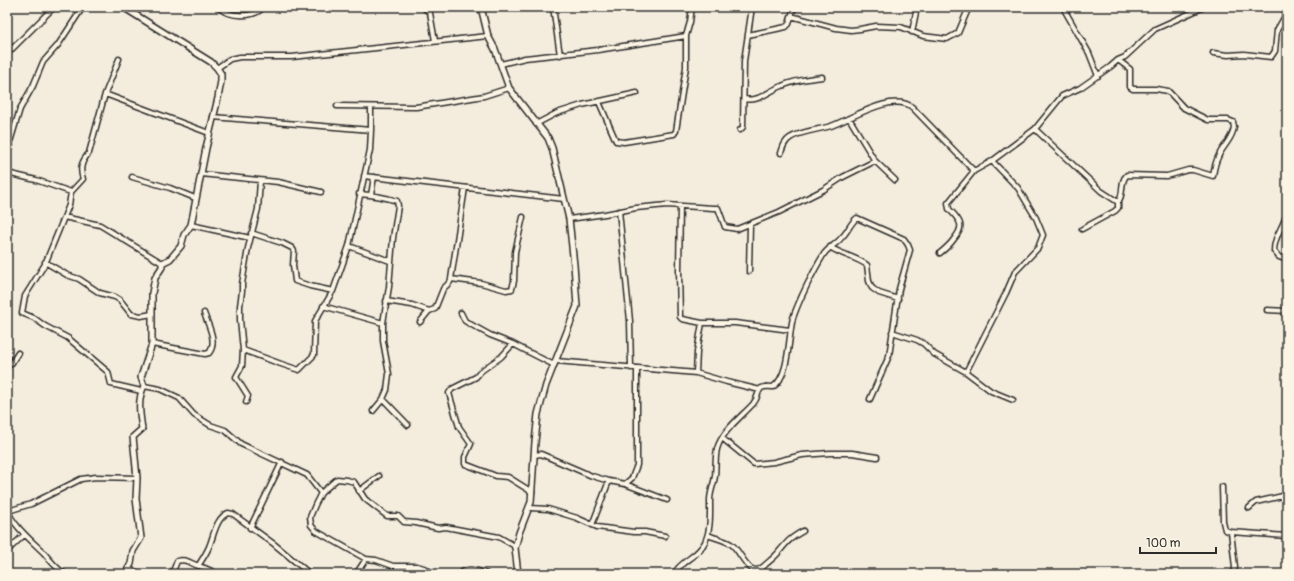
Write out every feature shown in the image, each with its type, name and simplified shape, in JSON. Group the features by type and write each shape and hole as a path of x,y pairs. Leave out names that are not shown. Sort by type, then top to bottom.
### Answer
{"street":[{"path":"7,54 52,7"},
{"path":"7,162 13,132 20,109 33,86 43,62 58,45 83,7"},
{"path":"123,7 211,62 221,74 218,98 200,174 191,225 184,235 181,246 170,258 162,263 162,267 155,278 152,293 152,344 141,377 142,389 139,407 142,429 133,437 137,478 136,499 141,538 133,551 132,564 129,572 143,574"},
{"path":"218,7 228,13 256,14 264,7"},
{"path":"423,7 430,13 435,41"},
{"path":"481,7 488,36 501,64 509,88 548,138 552,148 569,219 577,295 577,306 555,362 538,414 530,508 519,533 515,548 518,574"},
{"path":"553,7 560,55"},
{"path":"599,102 616,140 624,142 674,134 676,131 683,93 686,67 686,36 692,7"},
{"path":"740,130 742,127 744,99 744,61 752,7"},
{"path":"748,36 786,27 794,7"},
{"path":"912,32 917,7"},
{"path":"791,16 836,28 860,30 876,26 902,27 923,36 947,39 958,33 969,7"},
{"path":"940,253 947,248 960,233 961,227 958,220 948,209 948,203 974,171 992,161 1035,129 1056,101 1062,96 1080,88 1098,76 1125,56 1155,28 1204,7"},
{"path":"1213,53 1228,55 1244,54 1271,58 1275,51 1276,30 1284,18 1287,7"},
{"path":"1065,11 1089,53 1098,76"},
{"path":"217,68 230,59 235,58 292,57 488,36"},
{"path":"501,64 525,58 624,47 686,36"},
{"path":"119,59 105,94 89,153 83,160 80,171 83,179 71,192 69,205 45,262 25,296 22,313 34,318 45,326 68,338 108,372 111,384 142,389 160,389 179,398 194,416 210,425 225,430 241,444 307,475 320,493"},
{"path":"1082,229 1118,208 1123,180 1127,175 1167,176 1193,170 1213,176 1215,163 1230,140 1234,127 1233,122 1228,120 1208,120 1184,108 1168,91 1156,89 1133,90 1130,87 1130,69 1118,60"},
{"path":"744,99 752,100 781,86 822,77"},
{"path":"337,106 423,106 484,96 509,88"},
{"path":"536,124 557,113 582,105 637,93"},
{"path":"105,94 209,133"},
{"path":"781,153 784,143 794,136 832,126 872,107 883,104 904,103 908,105 974,171"},
{"path":"242,350 299,370 314,355 315,321 333,291 349,246 359,194 367,167 371,130 371,107"},
{"path":"213,118 371,130"},
{"path":"849,118 875,161 895,180"},
{"path":"1035,129 1096,186 1118,202"},
{"path":"7,136 13,132"},
{"path":"569,219 644,207 667,205 718,208 725,227 737,229 823,190 843,177 875,161"},
{"path":"966,372 1006,294 1015,272 1038,248 1043,235 1036,218 1018,188 992,161"},
{"path":"7,173 36,180 71,192"},
{"path":"200,174 278,182 321,192"},
{"path":"364,176 564,199"},
{"path":"371,195 374,177"},
{"path":"132,178 170,188 195,198"},
{"path":"246,402 248,396 236,378 242,366 240,306 242,284 250,238 258,209 260,181"},
{"path":"420,322 429,311 435,309 443,289 451,279 464,188"},
{"path":"359,194 397,201 398,206 383,323 383,340 389,374 387,390 383,399 373,411"},
{"path":"680,206 680,317 688,321 702,323 736,323 790,330"},
{"path":"619,211 630,321 631,368"},
{"path":"1287,213 1277,234 1274,244 1274,251 1279,257 1287,260"},
{"path":"64,217 100,225 162,263"},
{"path":"451,279 468,280 506,290 512,290 514,280 515,252 523,217"},
{"path":"674,574 677,568 702,548 708,535 710,520 710,493 715,476 717,448 722,438 756,400 763,386 773,387 777,384 788,354 790,330 793,317 804,293 824,254 830,247 843,237 857,218 904,240 910,250 899,289 889,356 870,399"},
{"path":"749,271 750,224"},
{"path":"191,225 250,238"},
{"path":"251,233 282,243 292,248 294,251 293,266 296,281 333,291"},
{"path":"349,246 390,261"},
{"path":"830,247 843,255 867,265 869,281 872,288 898,299"},
{"path":"45,262 67,275 79,279 100,293 120,300 131,314 141,316 152,314"},
{"path":"386,301 412,305 429,311"},
{"path":"323,306 383,323"},
{"path":"1267,310 1287,311"},
{"path":"152,344 205,354 209,353 211,350 212,338 204,313"},
{"path":"461,313 465,320 470,324 490,335 555,362 696,372 760,390"},
{"path":"696,372 697,352 702,323"},
{"path":"892,332 924,344 934,354 966,372 991,391 1013,400"},
{"path":"513,344 501,357 481,371 476,377 452,389 449,393 459,427 471,444 465,457 465,464 496,476 508,477 532,492"},
{"path":"7,367 11,364 18,353"},
{"path":"625,484 632,478 636,465 637,368"},
{"path":"383,399 408,425"},
{"path":"722,438 740,451 754,464 774,462 802,455 830,453 852,453 877,457"},
{"path":"534,455 541,454 592,476 625,484 667,500"},
{"path":"250,528 282,462"},
{"path":"66,574 58,569 44,553 24,535 7,509 31,504 81,479 96,476 137,478"},
{"path":"359,491 380,476"},
{"path":"434,574 417,566 393,566 376,560 366,559 316,531 311,525 310,518 320,493 337,480 347,480 354,482 366,500 387,516 398,516 404,522 438,528 446,527 499,537 513,545 515,548"},
{"path":"592,525 609,481"},
{"path":"1222,487 1223,522 1225,530 1230,532 1287,536"},
{"path":"1249,508 1256,502 1287,495"},
{"path":"530,508 548,509 602,528 645,532 665,536"},
{"path":"198,566 209,547 218,523 223,515 228,513 233,514 250,528 274,544 310,574"},
{"path":"708,535 731,544 748,567 754,570 761,569 778,554 790,538 803,531"},
{"path":"1230,532 1235,567 1234,573 1232,574"},
{"path":"7,551 24,535"},
{"path":"356,574 366,559"},
{"path":"172,574 177,561 181,560 211,569 216,574"},
{"path":"54,574 58,569"},
{"path":"459,574 466,570 472,569 486,574"}]}
